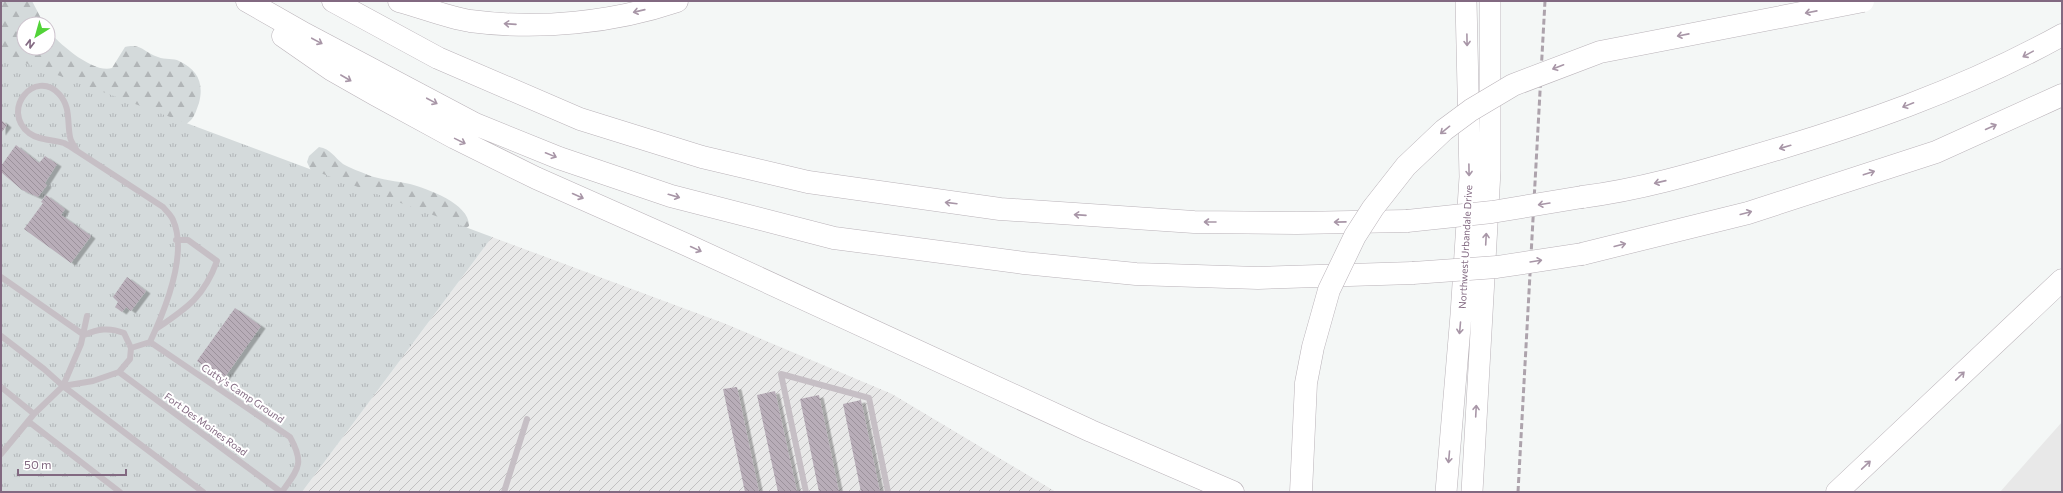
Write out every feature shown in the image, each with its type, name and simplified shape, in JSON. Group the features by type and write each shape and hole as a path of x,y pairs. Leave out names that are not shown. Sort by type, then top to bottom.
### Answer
{"highway":[{"path":"233,1 332,70 476,148 536,178 687,245 1056,415 1233,492"},
{"path":"247,1 305,34 475,124 552,156 671,196 834,238 1024,263 1136,274 1258,278 1413,273 1498,267 1582,254 1748,213 1936,152 2062,95"},
{"path":"333,1 438,58 580,119 702,157 808,182 1000,209 1194,222 1297,223 1407,220 1492,212 1609,194 1682,177 1822,137 1890,112 2014,61 2062,35"},
{"path":"400,1 469,20 518,24 568,23 617,16 677,1"},
{"name":"Northwest Urbandale Drive","path":"1446,492 1461,315 1470,177 1466,1"},
{"name":"Northwest Urbandale Drive","path":"1472,492 1490,171 1490,1"},
{"path":"1301,492 1306,383 1313,347 1328,290 1355,236 1373,208 1406,166 1444,130 1471,110 1513,85 1600,52 1863,1"},
{"path":"1837,492 2062,280"}],"lane":[{"path":"77,151 70,138 67,106 58,93 38,85 30,88 19,98 15,110 19,124 28,133 39,139 64,144 77,151 163,207 172,219 178,252 166,303 150,342 131,348"},
{"path":"156,328 190,305 204,289 217,261 188,240 176,240"},
{"path":"1,277 84,335"},
{"path":"1,454 34,414 63,386 84,335 87,316"},
{"path":"63,386 93,381 119,372 130,359 131,348 124,333 114,329 99,329 84,335"},
{"path":"1,336 44,369 63,386 203,492"},
{"name":"Cutty's Camp Ground","path":"150,342 290,437 298,452 297,470 281,492"},
{"name":"Fort Des Moines Road","path":"119,372 281,492"},
{"path":"806,492 781,374 870,398 888,492"},
{"path":"1,387 34,414"},
{"path":"504,492 527,419"},
{"path":"28,421 120,492"}],"shaded area":[{"path":"492,237 726,324 892,394 1056,492 302,492"},
{"path":"2062,422 2062,492 2000,492"}],"green space":[{"path":"1,1 32,1 40,16 16,16 16,56 56,56 56,39 77,56 96,67 105,69 112,68 125,47 139,47 158,57 177,60 191,69 195,73 200,83 201,89 199,103 194,116 179,129 1,63"},
{"path":"1,54 492,237 302,492 1,492"},
{"path":"319,147 329,151 343,164 368,175 410,184 447,199 456,204 463,211 469,226 462,231 313,175 307,162 309,156"}],"building":[{"path":"1,120 7,125 1,133"},
{"path":"16,145 39,163 45,156 57,164 45,183 47,185 38,197 22,190 1,172 1,166"},
{"path":"46,195 65,209 61,215 91,236 71,263 24,229 43,203 41,202"},
{"path":"127,277 146,291 131,311 126,307 122,312 115,307 118,302 113,297"},
{"path":"235,308 261,326 223,380 197,361"},
{"path":"737,387 759,492 745,492 723,389"},
{"path":"775,391 797,492 778,492 757,395"},
{"path":"819,395 839,492 819,492 800,399"},
{"path":"861,400 880,492 861,492 843,404"}],"railway":[{"path":"1518,492 1545,1"}]}
